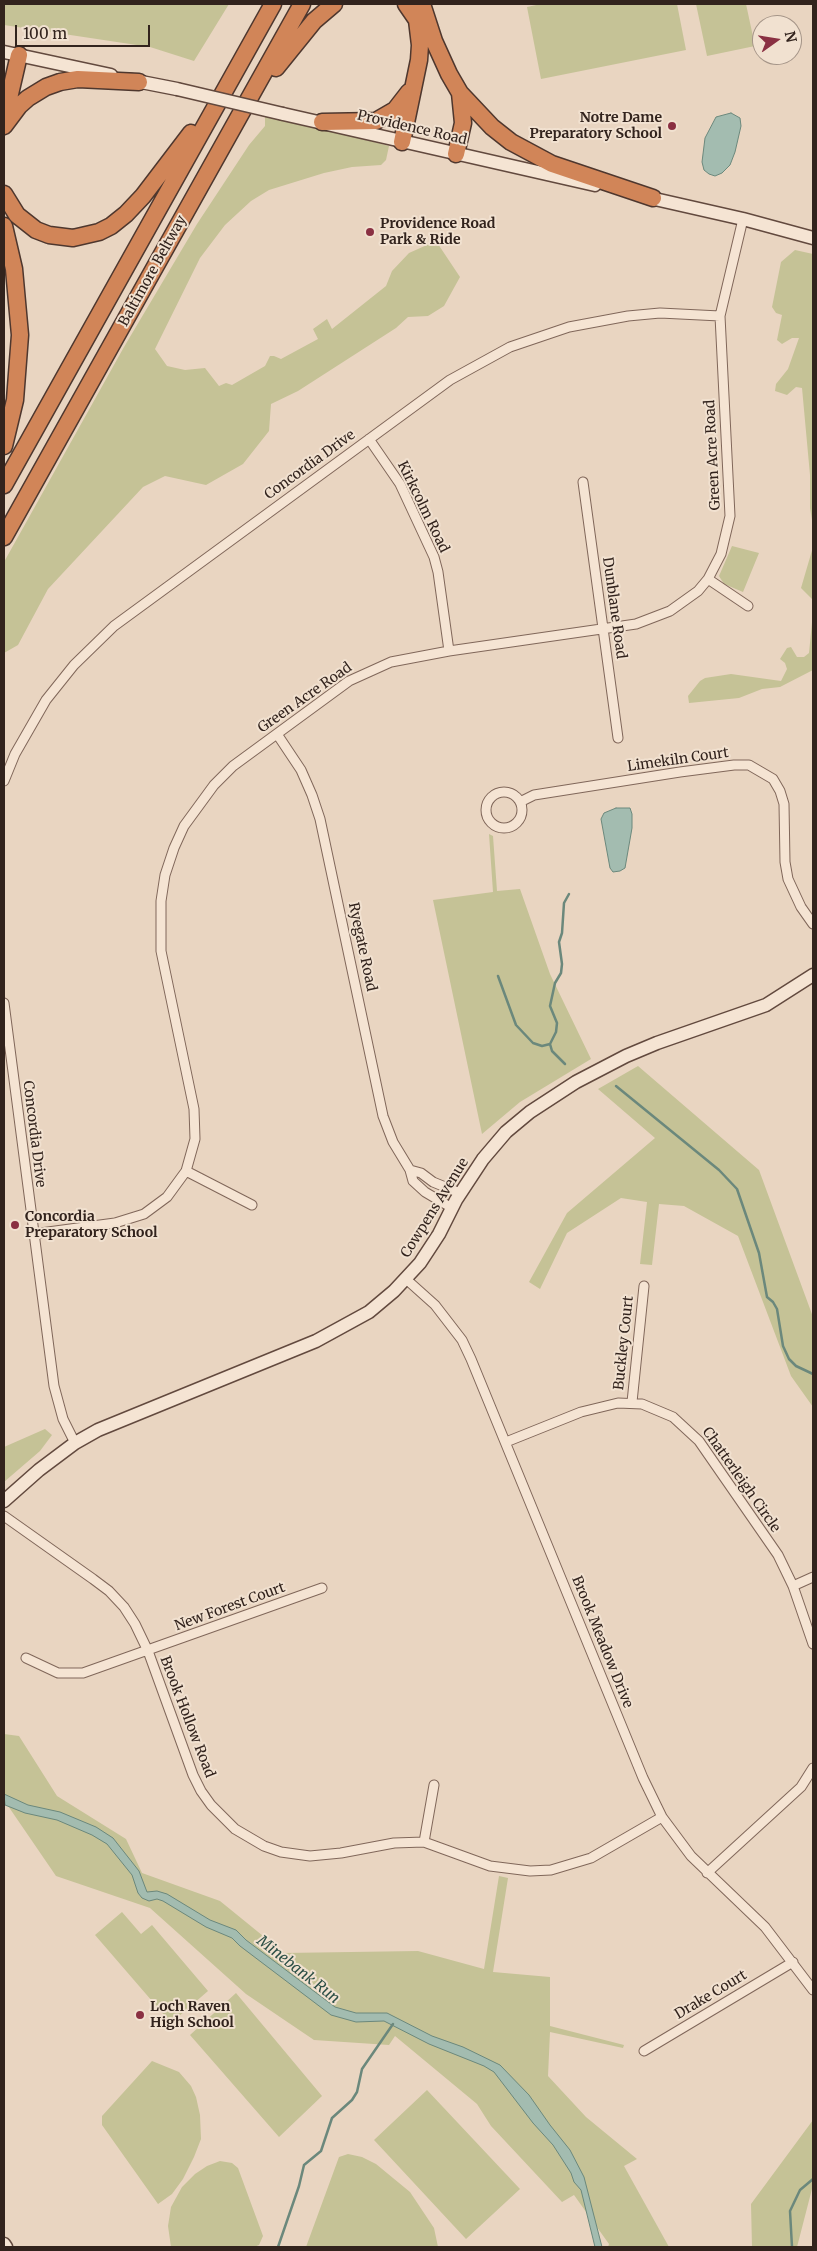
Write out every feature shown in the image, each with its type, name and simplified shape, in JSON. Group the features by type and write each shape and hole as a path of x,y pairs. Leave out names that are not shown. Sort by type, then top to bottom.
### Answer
{"highway":[{"name":"Baltimore Beltway","path":"4,485 273,4"},
{"name":"Baltimore Beltway","path":"4,537 302,4"},
{"path":"241,114 299,38 314,21 334,4"},
{"path":"402,142 419,60 419,30 416,20 406,4"},
{"path":"422,4 440,56 460,93 492,127 532,155 552,164 653,198"},
{"path":"4,120 11,53"},
{"path":"4,126 19,106 28,98 46,87 60,82 78,79 139,82"},
{"path":"322,122 376,121 395,110 413,85"},
{"path":"4,194 17,215 36,230 49,235 73,238 99,232 111,226 126,214 143,196 227,86"},
{"path":"456,154 463,123 460,93"},
{"path":"4,226 14,269 20,335 15,400 4,446"}],"street":[{"name":"Providence Road","path":"11,53 178,89 402,142 653,198 813,238"},
{"name":"Green Acre Road","path":"33,1234 115,1223 144,1214 167,1197 186,1171 192,1152 195,1126 194,1109 161,951 161,902 165,875 184,826 198,805 233,766 349,681 391,662 449,650 636,624 670,611 698,591 708,579 721,554 730,516 720,316 743,219"},
{"name":"Concordia Drive","path":"4,781 15,754 36,716 60,682 89,649 138,607 468,368 510,347 539,336 592,322 628,316 660,314 720,316"},
{"name":"Kirkcolm Road","path":"369,439 400,484 434,557 438,572 449,650"},
{"name":"Dunblane Road","path":"583,482 618,738"},
{"path":"708,579 748,606"},
{"name":"Ryegate Road","path":"277,734 300,770 312,795 320,819 383,1116 393,1142 410,1170 413,1181 425,1192 452,1208"},
{"name":"Limekiln Court","path":"520,802 544,794 680,772 734,765 749,765 773,779 780,791 784,804 785,862 788,879 801,907 813,924"},
{"path":"505,792 516,797 520,802 522,813 512,826 507,828 496,826 488,817 487,805 494,795 505,792"},
{"name":"Cowpens Avenue","path":"4,1501 39,1470 75,1443 111,1423 332,1334 369,1312 406,1279 429,1249 460,1193 483,1159 506,1132 530,1112 558,1093 611,1064 657,1043 766,1005 813,975"},
{"name":"Concordia Drive","path":"4,1003 54,1386 63,1419 75,1443"},
{"path":"410,1170 421,1173 433,1182 460,1193"},
{"path":"186,1171 252,1204"},
{"name":"Brook Meadow Drive","path":"406,1279 435,1305 462,1340 506,1442 643,1778 662,1817 707,1874 765,1927 813,1990"},
{"name":"Buckley Court","path":"632,1402 644,1286"},
{"name":"Chatterleigh Circle","path":"506,1442 581,1412 632,1402 653,1408 673,1417 700,1441 778,1555 794,1586 813,1644"},
{"name":"Brook Hollow Road","path":"4,1516 109,1591 135,1624 148,1651 193,1775 211,1805 235,1828 264,1846 280,1852 310,1856 341,1853 394,1843 424,1842 490,1866 511,1870 550,1870 590,1858 662,1817"},
{"path":"794,1586 813,1577"},
{"name":"New Forest Court","path":"26,1658 46,1669 72,1674 97,1669 322,1588"},
{"path":"707,1874 801,1787 813,1768"},
{"path":"424,1842 434,1785"},
{"name":"Drake Court","path":"644,2051 793,1962"}],"shaded area":[{"path":"4,4 229,4 194,61 150,47 4,25"},
{"path":"541,4 677,4 686,50 541,79 527,7"},
{"path":"696,4 746,4 752,32 752,47 707,56"},
{"path":"731,113 740,118 741,126 735,152 730,165 722,173 715,176 704,170 702,162 705,138 716,117"},
{"path":"265,117 277,117 389,146 386,160 381,165 352,167 324,173 269,190 251,201 225,225 200,258 155,349 167,366 185,370 205,368 219,386 226,383 232,385 265,366 270,356 281,359 318,339 313,329 327,319 332,329 386,286 392,271 409,253 436,241 460,277 444,306 428,316 408,317 396,328 298,391 271,404 269,431 243,464 206,485 165,476 143,487 48,589 18,645 4,653 4,562 124,347 197,224 249,145 265,126"},
{"path":"795,250 813,254 813,526 810,508 810,475 802,388 796,387 787,395 775,391 776,384 788,369 799,338 792,338 782,344 777,340 782,315 776,313 772,307 781,262"},
{"path":"732,546 759,553 743,592 724,584 719,576"},
{"path":"813,547 813,600 801,588"},
{"path":"813,612 813,670 780,687 762,689 739,698 689,703 688,696 700,681 705,678 731,674 781,681 787,669 785,663 780,659 787,648 791,647 797,657 804,657 809,653"},
{"path":"616,808 630,808 632,828 625,868 613,872 610,868 601,819 604,813"},
{"path":"489,834 493,836 497,891 520,889 550,974 591,1059 520,1102 482,1134 433,900 493,892"},
{"path":"638,1066 759,1170 813,1317 813,1407 791,1376 738,1236 684,1206 659,1204 652,1265 640,1264 647,1202 621,1198 567,1233 540,1289 529,1282 567,1213 655,1138 598,1089"},
{"path":"45,1429 52,1435 40,1451 4,1482 4,1447"},
{"path":"4,1734 19,1736 57,1796 126,1839 142,1873 220,1901 284,1953 418,1951 484,1969 499,1876 508,1878 493,1972 550,1977 550,2026 624,2045 623,2048 550,2032 548,2076 586,2117 637,2159 624,2166 669,2247 608,2247 609,2244 574,2195 562,2202 491,2126 477,2104 395,2036 389,2045 314,2040 246,1994 150,1908 56,1876 4,1800"},
{"name":"Minebank Run","path":"4,1794 28,1805 60,1812 96,1827 113,1838 139,1871 147,1892 157,1891 167,1894 210,1920 236,1930 246,1940 335,2007 356,2013 387,2013 432,2036 463,2047 500,2065 529,2095 570,2150 584,2177 602,2247 595,2247 581,2190 574,2182 571,2173 553,2145 533,2123 494,2072 484,2066 429,2044 384,2021 356,2022 331,2015 232,1938 206,1927 163,1901 157,1899 149,1901 142,1898 138,1893 132,1875 107,1844 92,1835 57,1820 25,1813 5,1805"},
{"path":"122,1912 141,1934 152,1925 208,1991 171,2023 95,1935"},
{"path":"236,1993 322,2096 279,2137 190,2035"},
{"path":"152,2061 179,2072 191,2086 196,2097 200,2115 201,2139 194,2157 183,2179 172,2194 158,2204 102,2125 102,2116"},
{"path":"427,2090 520,2189 466,2239 374,2140"},
{"path":"813,2120 813,2185 797,2247 752,2247 751,2204"},
{"path":"348,2154 362,2157 376,2164 410,2192 434,2228 438,2247 306,2247 339,2157"},
{"path":"220,2161 232,2163 238,2168 263,2236 259,2245 254,2247 171,2247 168,2226 171,2207 182,2187 195,2174 207,2166"}],"waterway":[{"path":"565,1064 552,1051 550,1044 556,1032 557,1023 550,1006 555,983 561,973 562,964 559,942 562,933 564,903 569,894"},
{"path":"498,976 516,1025 533,1043 542,1046 550,1044"},
{"path":"616,1086 719,1170 737,1189 759,1253 767,1297 777,1309 783,1346 789,1359 796,1366 813,1374"},
{"path":"278,2247 299,2186 304,2165 321,2151 332,2118 352,2100 357,2092 362,2069 393,2024"},
{"path":"792,2247 790,2211 800,2190 813,2179"}],"place":[{"name":"Notre Dame Preparatory School","path":"672,126"},
{"name":"Providence Road Park & Ride","path":"370,232"},
{"name":"Concordia Preparatory School","path":"15,1225"},
{"name":"Loch Raven High School","path":"140,2015"}]}
